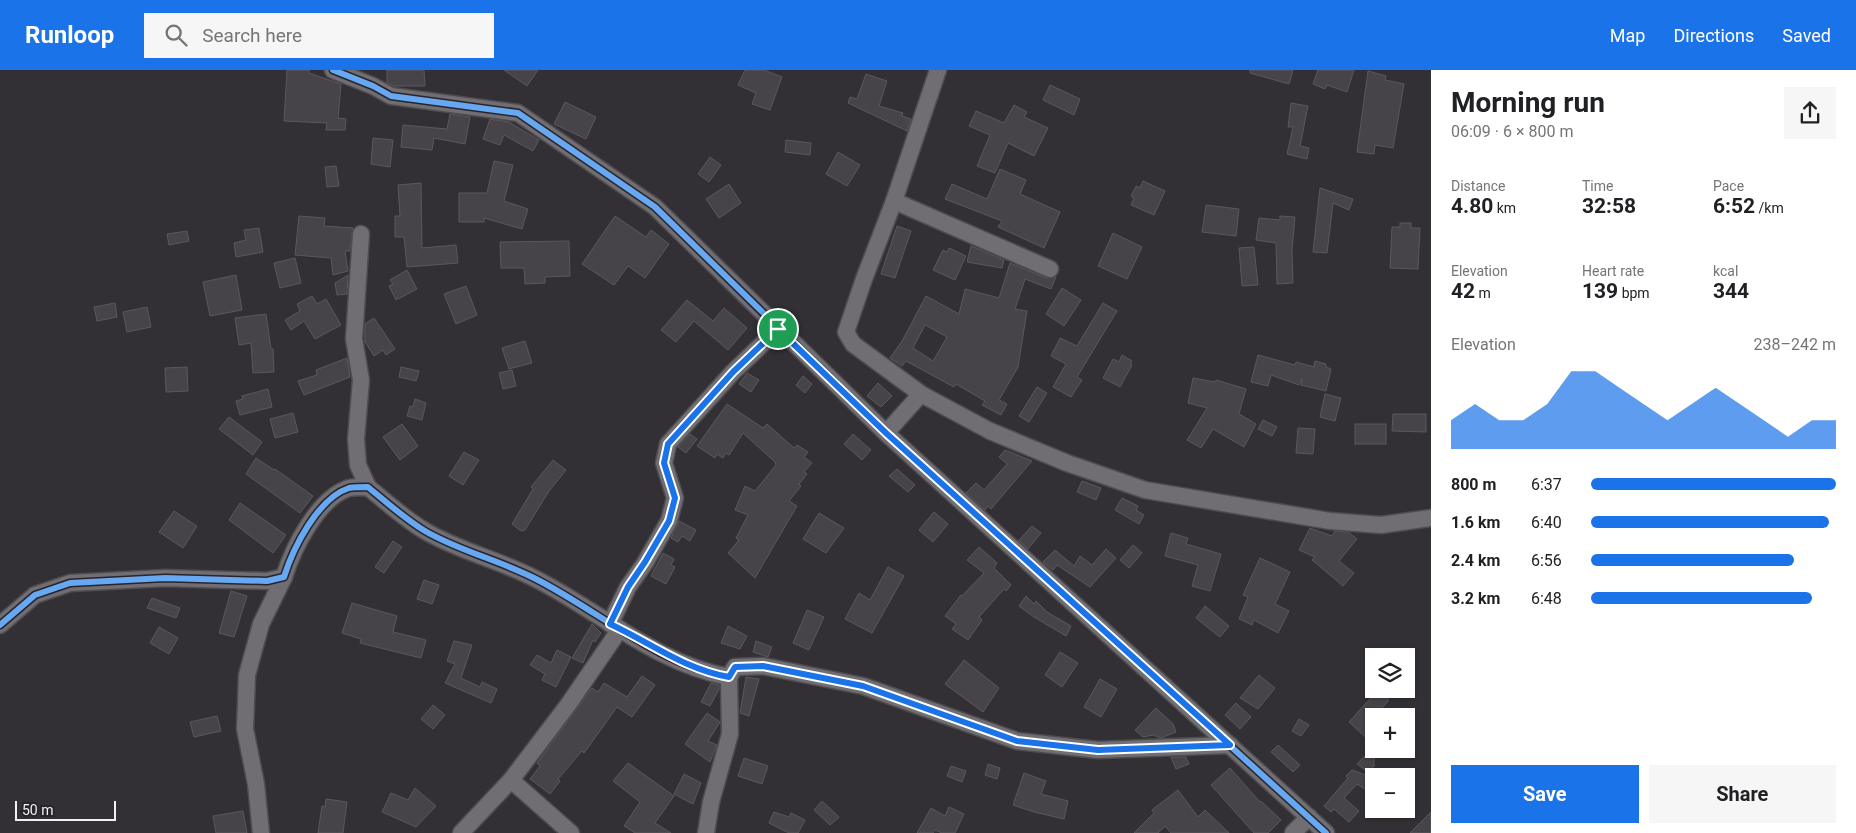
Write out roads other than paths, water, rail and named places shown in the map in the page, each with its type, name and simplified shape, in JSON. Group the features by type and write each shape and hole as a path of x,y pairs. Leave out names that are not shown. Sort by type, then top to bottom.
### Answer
{"street":[{"path":"333,70 373,86 391,96 518,113 655,207 886,433 1326,833"},
{"path":"938,70 894,201 860,287 846,332 853,344 921,394 990,431 1067,463 1144,490 1330,521 1382,525 1431,518"},
{"path":"894,201 1050,269"},
{"path":"361,234 354,339 361,380 356,439 358,465 368,487 425,531 488,560 534,578 615,627 675,660 704,672 729,677"},
{"path":"462,833 511,780 568,705 615,627 628,587 669,521 675,498 664,463 668,444 733,372 778,329"},
{"path":"886,433 921,394"},
{"path":"261,833 256,784 245,729 248,675 261,624 284,577 290,559 314,516 340,493 350,488 368,487"},
{"path":"0,625 35,595 70,583 165,578 267,581 284,577"},
{"path":"706,833 711,802 730,734 729,677 735,667 763,666 863,686 1017,741 1098,750 1230,745"},
{"path":"511,780 570,833"},
{"path":"1292,833 1309,817"}]}
